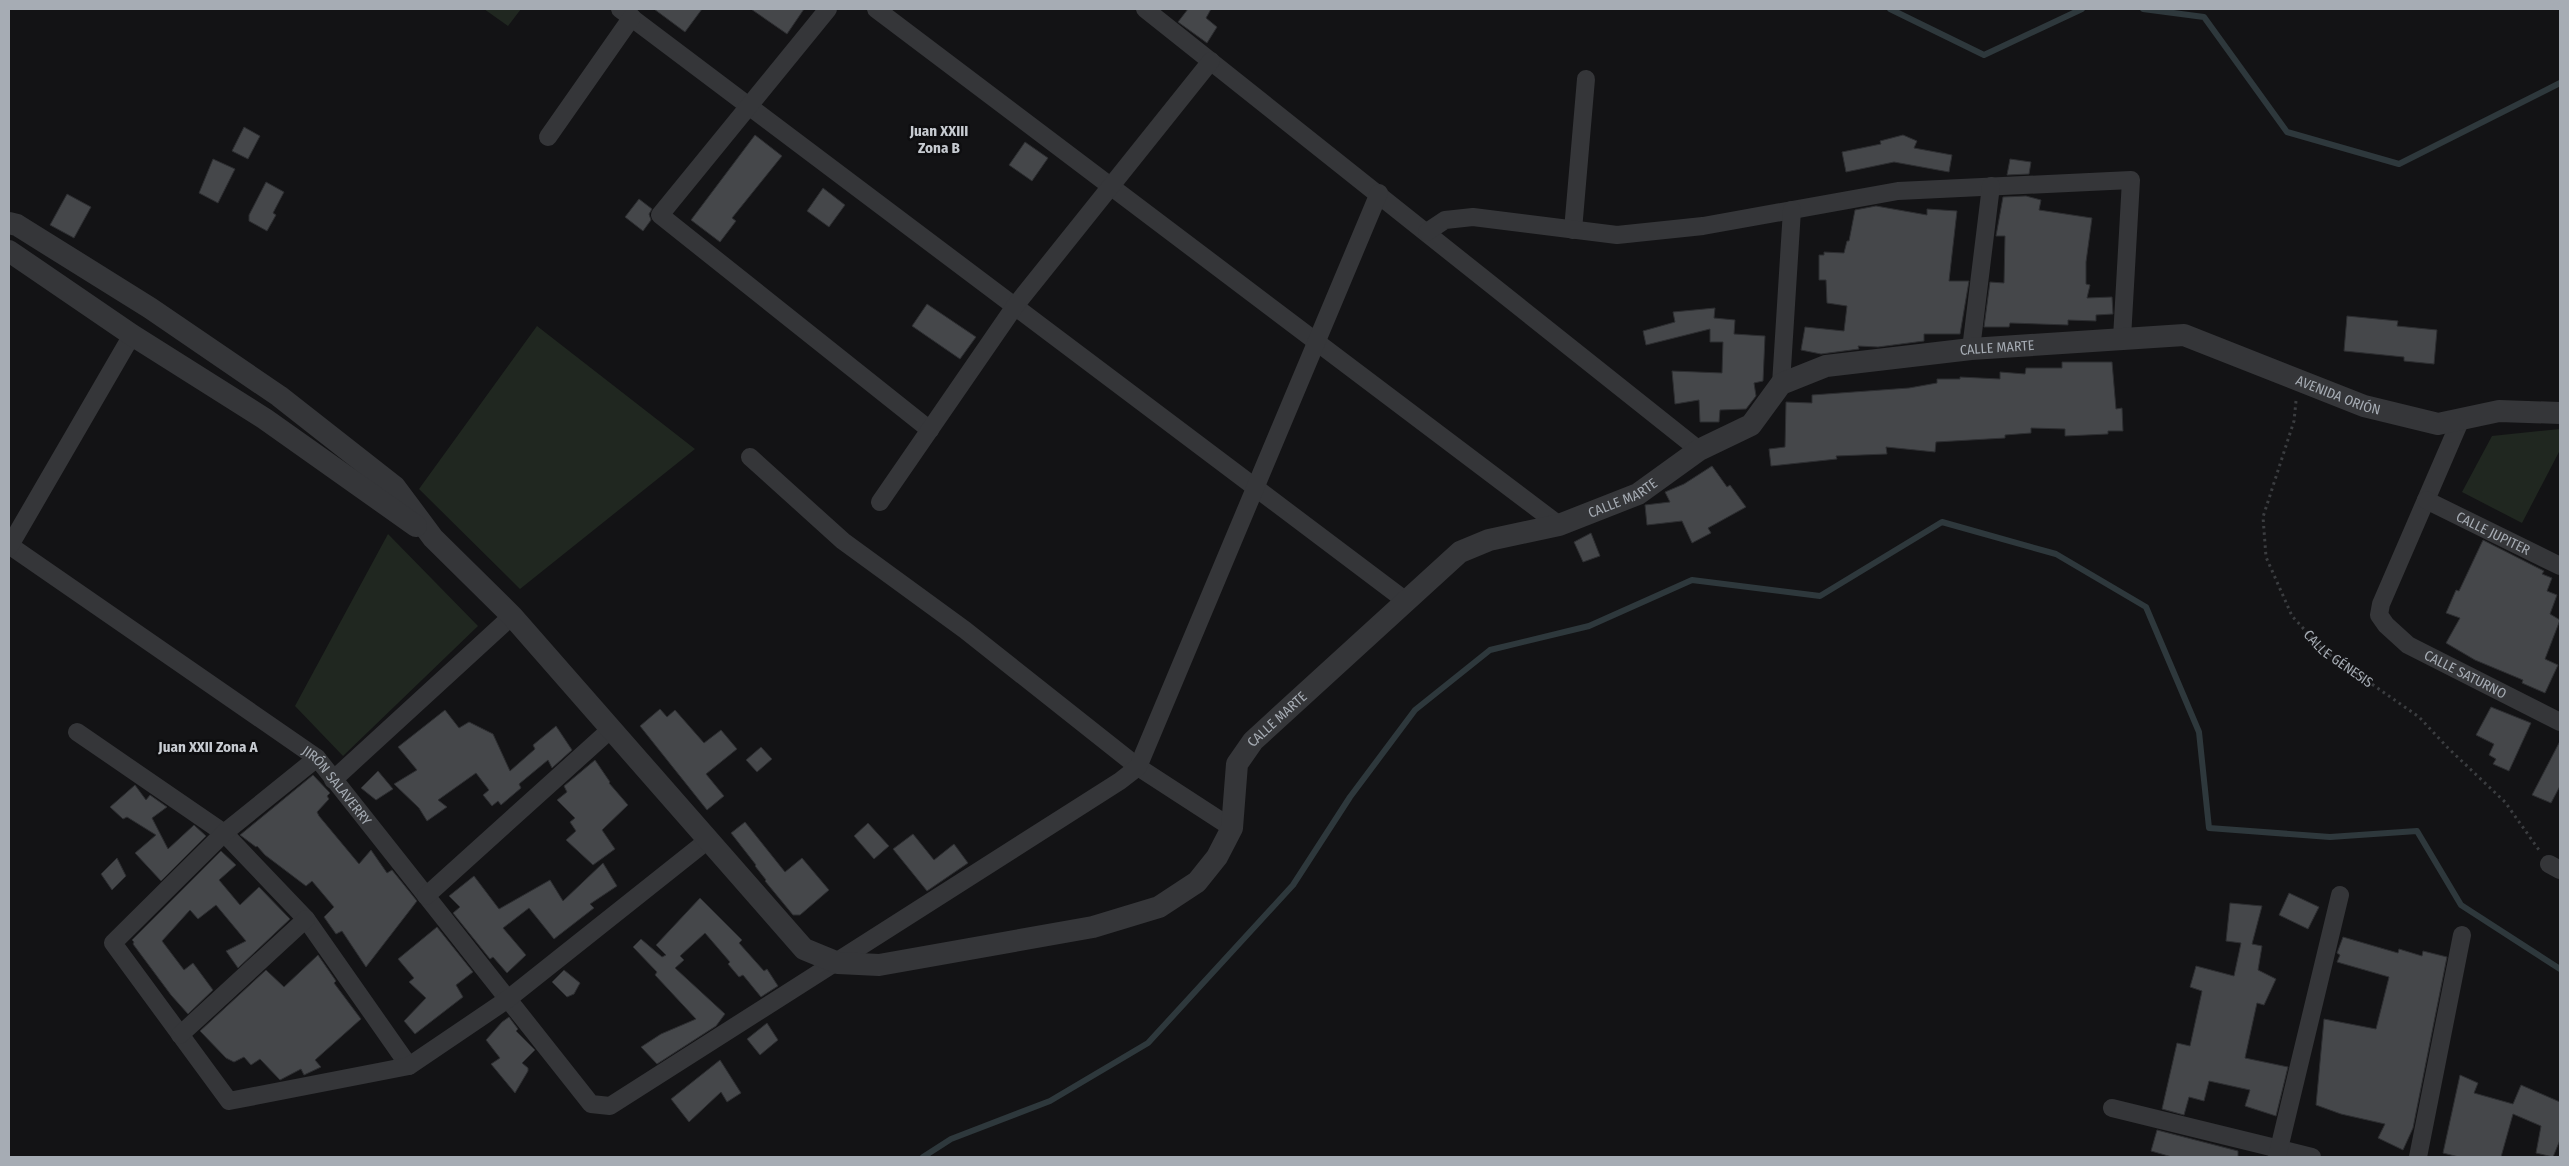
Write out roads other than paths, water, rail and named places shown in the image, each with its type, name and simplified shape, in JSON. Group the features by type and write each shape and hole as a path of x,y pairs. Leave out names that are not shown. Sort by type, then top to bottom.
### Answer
{"street":[{"path":"828,9 660,215 930,430"},
{"path":"876,9 1559,525"},
{"path":"1145,9 1379,193 1699,450"},
{"path":"548,137 626,13 1406,601"},
{"path":"880,502 1015,306 1210,60"},
{"path":"1573,230 1586,79"},
{"path":"1427,232 1445,220 1473,217 1616,235 1703,226 1898,191 2131,180 2122,338"},
{"path":"1972,349 1991,186"},
{"path":"838,963 1120,781 1138,767 1254,486 1379,193"},
{"path":"1781,384 1792,210"},
{"path":"9,223 17,226 150,308 279,396 395,487 433,538 512,616 804,949 838,963 889,963 1093,927 1159,907 1197,882 1217,857 1232,828 1138,767 965,630 843,541 750,457"},
{"path":"9,251 132,335 264,419 433,538"},
{"path":"9,546 132,335"},
{"name":"AVENIDA ORIÓN","path":"2122,338 2184,336 2364,406 2438,424 2499,411 2560,413"},
{"name":"CALLE MARTE","path":"1232,828 1237,764 1253,741 1460,552 1489,540 1559,525 1638,494 1699,450 1750,425 1781,384 1826,366 1972,349 2122,338"},
{"path":"2426,500 2461,419"},
{"name":"CALLE JUPITER","path":"2426,500 2560,566"},
{"name":"CALLE SATURNO","path":"2426,500 2381,604 2379,614 2386,625 2408,645 2560,722"},
{"name":"JIRÓN SALAVERRY","path":"9,546 317,758 592,1104 610,1106 838,963"},
{"path":"333,780 512,616"},
{"path":"426,896 612,729"},
{"path":"77,732 224,833 306,919 409,1066"},
{"path":"317,758 224,833 113,944 230,1101 409,1066 508,999 708,840"},
{"path":"2278,1153 2340,895"},
{"path":"180,1035 306,919"},
{"path":"2418,1157 2462,935"},
{"path":"2112,1108 2278,1153 2312,1157"}],"waterway":[{"path":"1890,9 1984,55 2082,9"},
{"path":"2143,9 2204,17 2287,132 2399,164 2560,83"},
{"path":"923,1157 951,1139 1050,1101 1148,1043 1293,885 1350,797 1415,710 1490,650 1589,626 1692,580 1820,596 1942,522 2056,554 2146,607 2199,732 2209,828 2330,837 2417,831 2461,905 2560,969"}],"district":[{"name":"Juan XXIII Zona B","path":"939,140"},
{"name":"Juan XXII Zona A","path":"208,747"}]}
